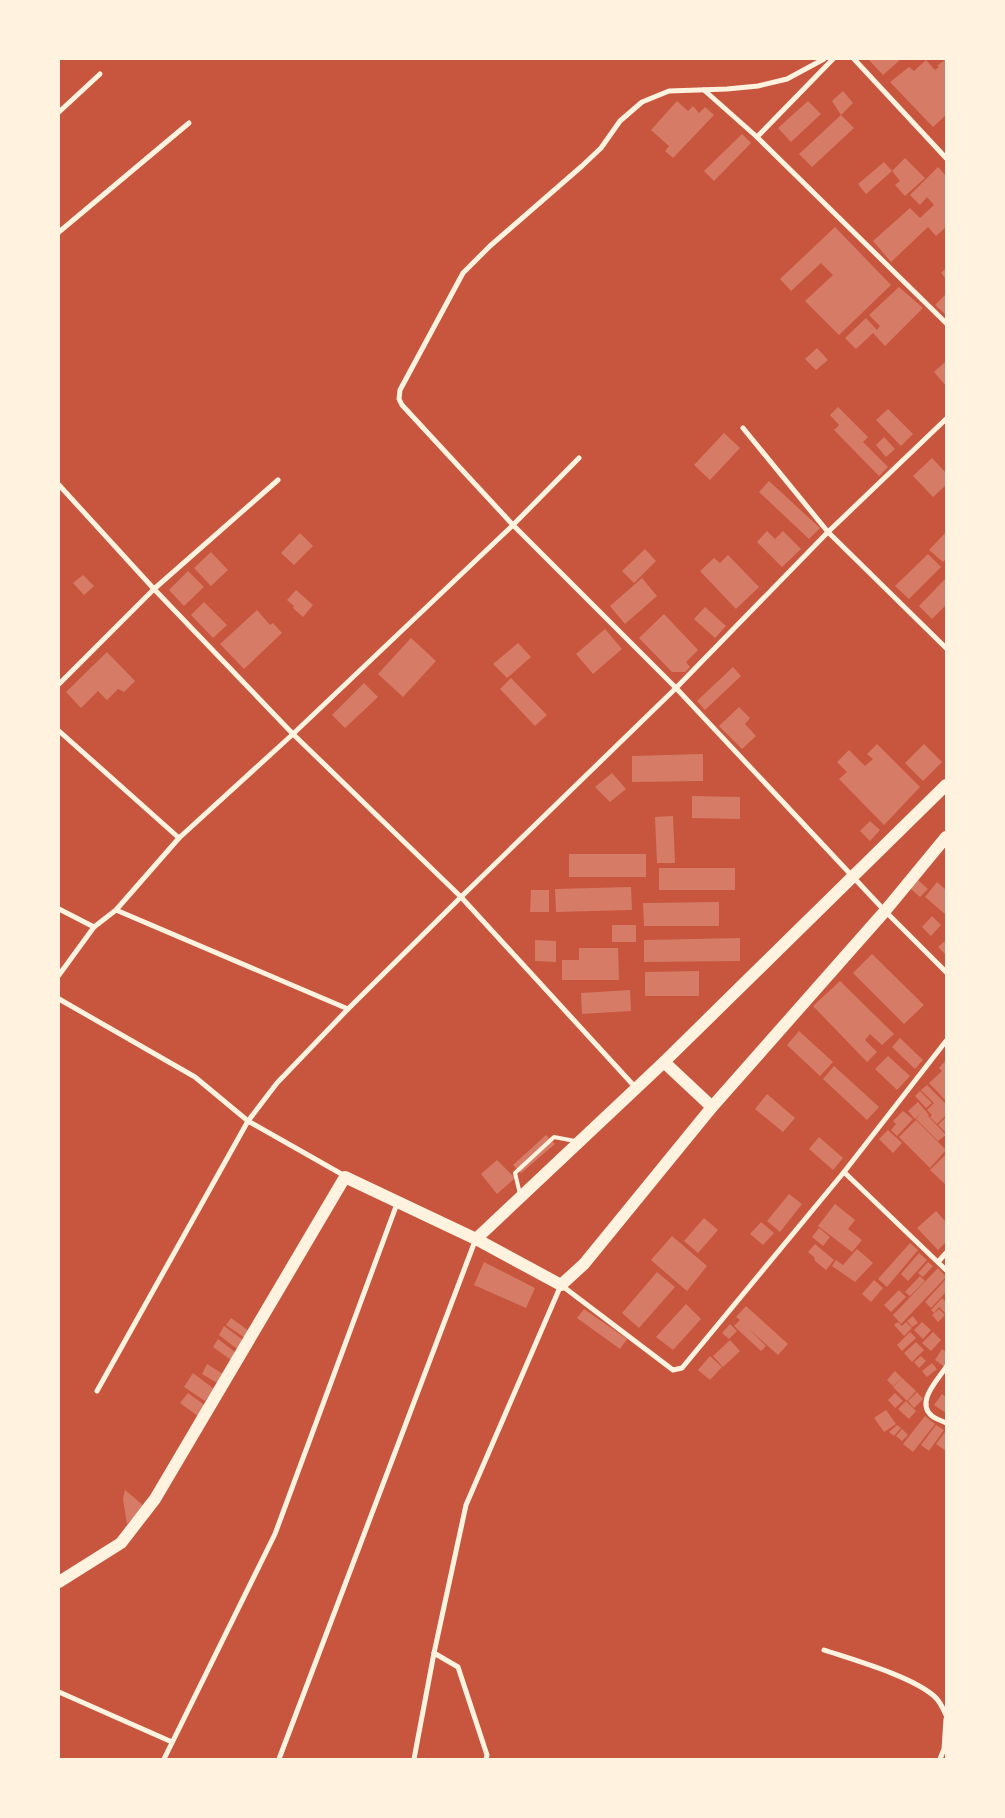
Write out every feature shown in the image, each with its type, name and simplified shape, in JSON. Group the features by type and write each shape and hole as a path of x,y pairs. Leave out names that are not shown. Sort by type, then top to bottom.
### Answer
{"main road":[{"path":"476,1239 664,1062 946,785"},
{"path":"59,1582 121,1543 155,1499 345,1176 476,1239 561,1285 584,1264 712,1107 885,911 946,837"},
{"path":"664,1062 712,1107"}],"street":[{"path":"824,59 787,79 758,86 669,91 642,102 620,121 601,148 476,259 463,273 403,384 399,399 402,405 512,525 676,688 885,911 946,972"},
{"path":"757,138 833,59"},
{"path":"854,59 946,158"},
{"path":"59,112 100,74"},
{"path":"704,90 757,138 946,324"},
{"path":"59,232 189,122"},
{"path":"97,1391 248,1121 277,1082 461,897 676,688 828,532 946,419"},
{"path":"743,428 828,532 946,648"},
{"path":"59,975 94,927 116,910 179,838 293,734 512,525 579,458"},
{"path":"59,684 154,589 278,480"},
{"path":"59,485 154,589 293,734 461,897 636,1088"},
{"path":"59,732 179,838"},
{"path":"59,909 94,927"},
{"path":"116,910 348,1009"},
{"path":"59,999 195,1077 248,1121 345,1176"},
{"path":"414,1759 434,1653 466,1505 561,1285 673,1370 682,1368 844,1172 946,1041"},
{"path":"844,1172 946,1270"},
{"path":"164,1759 275,1534 398,1201"},
{"path":"279,1759 476,1239"},
{"path":"938,1262 946,1253"},
{"path":"946,1367 927,1395 927,1408 932,1416 946,1423"},
{"path":"824,1650 906,1680 934,1695 940,1702 946,1717 944,1750 940,1759"},
{"path":"434,1653 458,1667 486,1759"},
{"path":"59,1692 172,1742"}],"lane":[{"path":"521,1197 515,1173 554,1137 580,1141"}],"building":[{"path":"868,59 901,59 883,75"},
{"path":"946,59 946,115 933,127 890,82 909,67 914,71 926,60 935,70"},
{"path":"843,91 853,103 841,115 832,101"},
{"path":"677,101 688,111 693,106 699,113 705,107 714,115 673,158 665,151 669,146 651,130"},
{"path":"808,101 821,114 791,142 778,128"},
{"path":"841,115 854,128 812,167 799,154"},
{"path":"742,134 751,143 714,181 704,171"},
{"path":"905,158 925,178 905,196 895,185 900,181 892,171"},
{"path":"884,162 892,171 866,194 858,184"},
{"path":"938,167 946,176 946,227 936,236 928,227 891,262 873,241 910,208 920,218 934,205 927,197 920,205 910,195"},
{"path":"835,227 891,285 839,335 805,301 833,275 821,263 791,291 780,279"},
{"path":"946,268 946,279 941,273"},
{"path":"899,287 923,308 885,346 873,333 856,349 845,338 866,318 877,330 880,326 869,315"},
{"path":"946,294 946,315 935,305"},
{"path":"817,348 828,360 816,370 805,359"},
{"path":"946,361 946,386 934,372"},
{"path":"838,407 868,437 863,442 888,467 879,476 834,430 839,425 830,415"},
{"path":"888,409 913,434 901,446 876,420"},
{"path":"724,433 740,448 710,480 694,465"},
{"path":"884,437 895,449 886,457 876,445"},
{"path":"932,458 946,473 946,485 933,497 913,476"},
{"path":"769,481 820,528 809,539 759,492"},
{"path":"767,531 775,539 783,531 801,549 782,567 757,542"},
{"path":"946,532 946,559 943,562 929,550"},
{"path":"300,533 313,546 294,565 281,553"},
{"path":"645,549 656,561 634,583 622,571"},
{"path":"211,552 228,570 211,586 194,568"},
{"path":"928,554 941,567 909,599 895,586"},
{"path":"728,555 759,587 736,609 700,571 714,558 720,563"},
{"path":"188,571 204,587 184,606 169,590"},
{"path":"83,575 94,586 84,595 73,583"},
{"path":"642,578 657,596 625,624 610,606"},
{"path":"946,578 946,605 932,619 919,606"},
{"path":"296,590 313,605 303,617 287,600"},
{"path":"204,602 227,625 213,638 191,615"},
{"path":"705,607 726,626 715,638 694,619"},
{"path":"257,610 270,625 273,623 282,633 244,669 220,644"},
{"path":"664,614 698,650 686,662 690,667 685,672 672,672 639,638"},
{"path":"605,629 622,649 593,674 576,654"},
{"path":"411,638 436,661 403,697 378,674"},
{"path":"518,643 531,657 507,678 493,664"},
{"path":"107,652 135,681 124,692 118,689 107,700 98,691 81,708 66,692"},
{"path":"733,667 741,676 705,710 697,701"},
{"path":"511,678 547,715 535,726 500,689"},
{"path":"364,683 378,697 345,728 332,715"},
{"path":"739,707 750,718 745,724 756,736 742,749 719,726"},
{"path":"877,744 920,787 884,825 839,779 847,772 837,762 849,750 865,766 873,759 867,754"},
{"path":"924,744 942,762 923,781 905,763"},
{"path":"703,754 703,781 632,782 632,756"},
{"path":"612,773 626,789 610,802 595,787"},
{"path":"692,796 740,797 740,819 692,818"},
{"path":"673,816 675,863 657,863 655,817"},
{"path":"870,821 880,830 870,841 860,831"},
{"path":"569,854 646,854 646,877 569,877"},
{"path":"659,868 735,868 735,890 659,890"},
{"path":"917,879 928,889 920,897 909,887"},
{"path":"937,882 946,890 946,915 925,897"},
{"path":"631,887 632,910 556,912 555,889"},
{"path":"531,890 549,890 549,912 530,912"},
{"path":"719,902 719,926 644,926 643,903"},
{"path":"932,916 941,925 931,936 922,927"},
{"path":"612,925 636,925 636,942 612,942"},
{"path":"740,938 740,961 644,962 644,940"},
{"path":"535,940 556,941 556,962 535,961"},
{"path":"946,940 946,955 938,947"},
{"path":"579,948 618,948 619,980 562,980 562,960 579,960"},
{"path":"872,954 924,1005 904,1024 853,973"},
{"path":"699,971 699,996 645,996 645,972"},
{"path":"840,981 894,1034 882,1045 870,1034 865,1040 877,1052 867,1062 813,1006"},
{"path":"630,990 631,1011 582,1014 581,993"},
{"path":"799,1031 833,1062 820,1076 787,1045"},
{"path":"900,1038 923,1060 915,1069 892,1047"},
{"path":"888,1056 910,1076 897,1090 875,1069"},
{"path":"946,1060 946,1101 929,1083 942,1071 939,1068"},
{"path":"834,1066 879,1107 867,1120 823,1079"},
{"path":"927,1085 946,1104 946,1115 937,1124 930,1117 932,1115 927,1110 934,1103 921,1090"},
{"path":"920,1091 932,1103 926,1108 915,1096"},
{"path":"767,1094 795,1118 783,1132 755,1109"},
{"path":"918,1102 946,1135 938,1141 916,1119 920,1114 915,1119 908,1111"},
{"path":"903,1111 913,1119 897,1136 891,1130 896,1124 893,1121"},
{"path":"946,1117 946,1133 938,1125"},
{"path":"916,1120 946,1150 930,1168 899,1137"},
{"path":"888,1130 902,1143 893,1153 879,1139"},
{"path":"546,1135 555,1144 521,1173 513,1165"},
{"path":"819,1137 843,1158 833,1170 809,1149"},
{"path":"946,1154 946,1185 930,1170"},
{"path":"497,1160 515,1178 497,1194 481,1174"},
{"path":"789,1194 802,1204 780,1232 767,1221"},
{"path":"835,1204 855,1220 848,1229 862,1240 852,1252 818,1226"},
{"path":"936,1211 946,1222 946,1242 938,1250 917,1228"},
{"path":"704,1218 718,1230 698,1253 684,1241"},
{"path":"761,1222 774,1233 763,1245 750,1234"},
{"path":"819,1228 830,1237 823,1246 812,1237"},
{"path":"672,1236 707,1266 687,1291 651,1260"},
{"path":"910,1243 918,1250 887,1287 878,1279"},
{"path":"815,1244 834,1260 826,1270 808,1252"},
{"path":"857,1249 873,1263 855,1282 832,1266 836,1260 843,1265"},
{"path":"919,1253 927,1260 908,1281 901,1274"},
{"path":"484,1262 535,1288 526,1308 474,1285"},
{"path":"928,1262 933,1266 923,1277 918,1273"},
{"path":"938,1268 946,1277 901,1324 893,1315"},
{"path":"657,1272 675,1287 639,1328 622,1313"},
{"path":"920,1276 925,1281 910,1296 905,1292"},
{"path":"874,1280 883,1288 871,1302 862,1294"},
{"path":"945,1280 946,1292 931,1308 925,1302"},
{"path":"899,1290 906,1297 891,1312 884,1305"},
{"path":"942,1298 946,1302 946,1314 939,1307 934,1313 931,1310"},
{"path":"686,1304 701,1319 673,1350 656,1337"},
{"path":"746,1306 788,1344 778,1355 749,1329 766,1346 761,1351 734,1326 740,1320 736,1317"},
{"path":"584,1309 627,1339 620,1349 577,1318"},
{"path":"939,1309 945,1315 938,1322 932,1315"},
{"path":"913,1316 918,1323 912,1327 907,1321"},
{"path":"231,1318 249,1331 245,1338 226,1325"},
{"path":"898,1322 902,1326 906,1322 912,1328 904,1336 894,1325"},
{"path":"922,1322 931,1330 923,1339 914,1330"},
{"path":"730,1324 737,1331 729,1339 722,1333"},
{"path":"224,1326 243,1340 237,1349 219,1335"},
{"path":"910,1332 916,1338 902,1351 897,1345"},
{"path":"933,1332 941,1340 931,1351 922,1343"},
{"path":"218,1339 235,1352 231,1360 213,1347"},
{"path":"730,1340 740,1351 723,1367 713,1356"},
{"path":"916,1342 924,1350 912,1362 904,1353"},
{"path":"942,1349 946,1352 945,1367 935,1360"},
{"path":"710,1356 722,1367 710,1380 698,1370"},
{"path":"921,1356 926,1361 919,1368 914,1362"},
{"path":"932,1363 937,1369 927,1377 922,1371"},
{"path":"207,1364 223,1374 219,1384 202,1374"},
{"path":"895,1371 902,1378 893,1386 887,1380"},
{"path":"193,1373 214,1389 205,1401 184,1387"},
{"path":"902,1378 916,1391 907,1401 893,1387"},
{"path":"917,1392 923,1399 914,1408 908,1401"},
{"path":"188,1393 206,1406 199,1417 180,1403"},
{"path":"895,1393 903,1401 895,1408 888,1400"},
{"path":"942,1394 946,1397 946,1413 934,1405"},
{"path":"906,1401 916,1411 909,1419 898,1409"},
{"path":"886,1410 896,1424 884,1432 874,1418"},
{"path":"925,1416 935,1424 913,1452 903,1444"},
{"path":"897,1425 901,1428 894,1436 889,1432"},
{"path":"936,1425 944,1430 929,1451 921,1445"},
{"path":"902,1429 908,1435 902,1441 896,1436"},
{"path":"946,1432 946,1451 936,1444"},
{"path":"125,1490 144,1506 127,1524 123,1499"}]}
